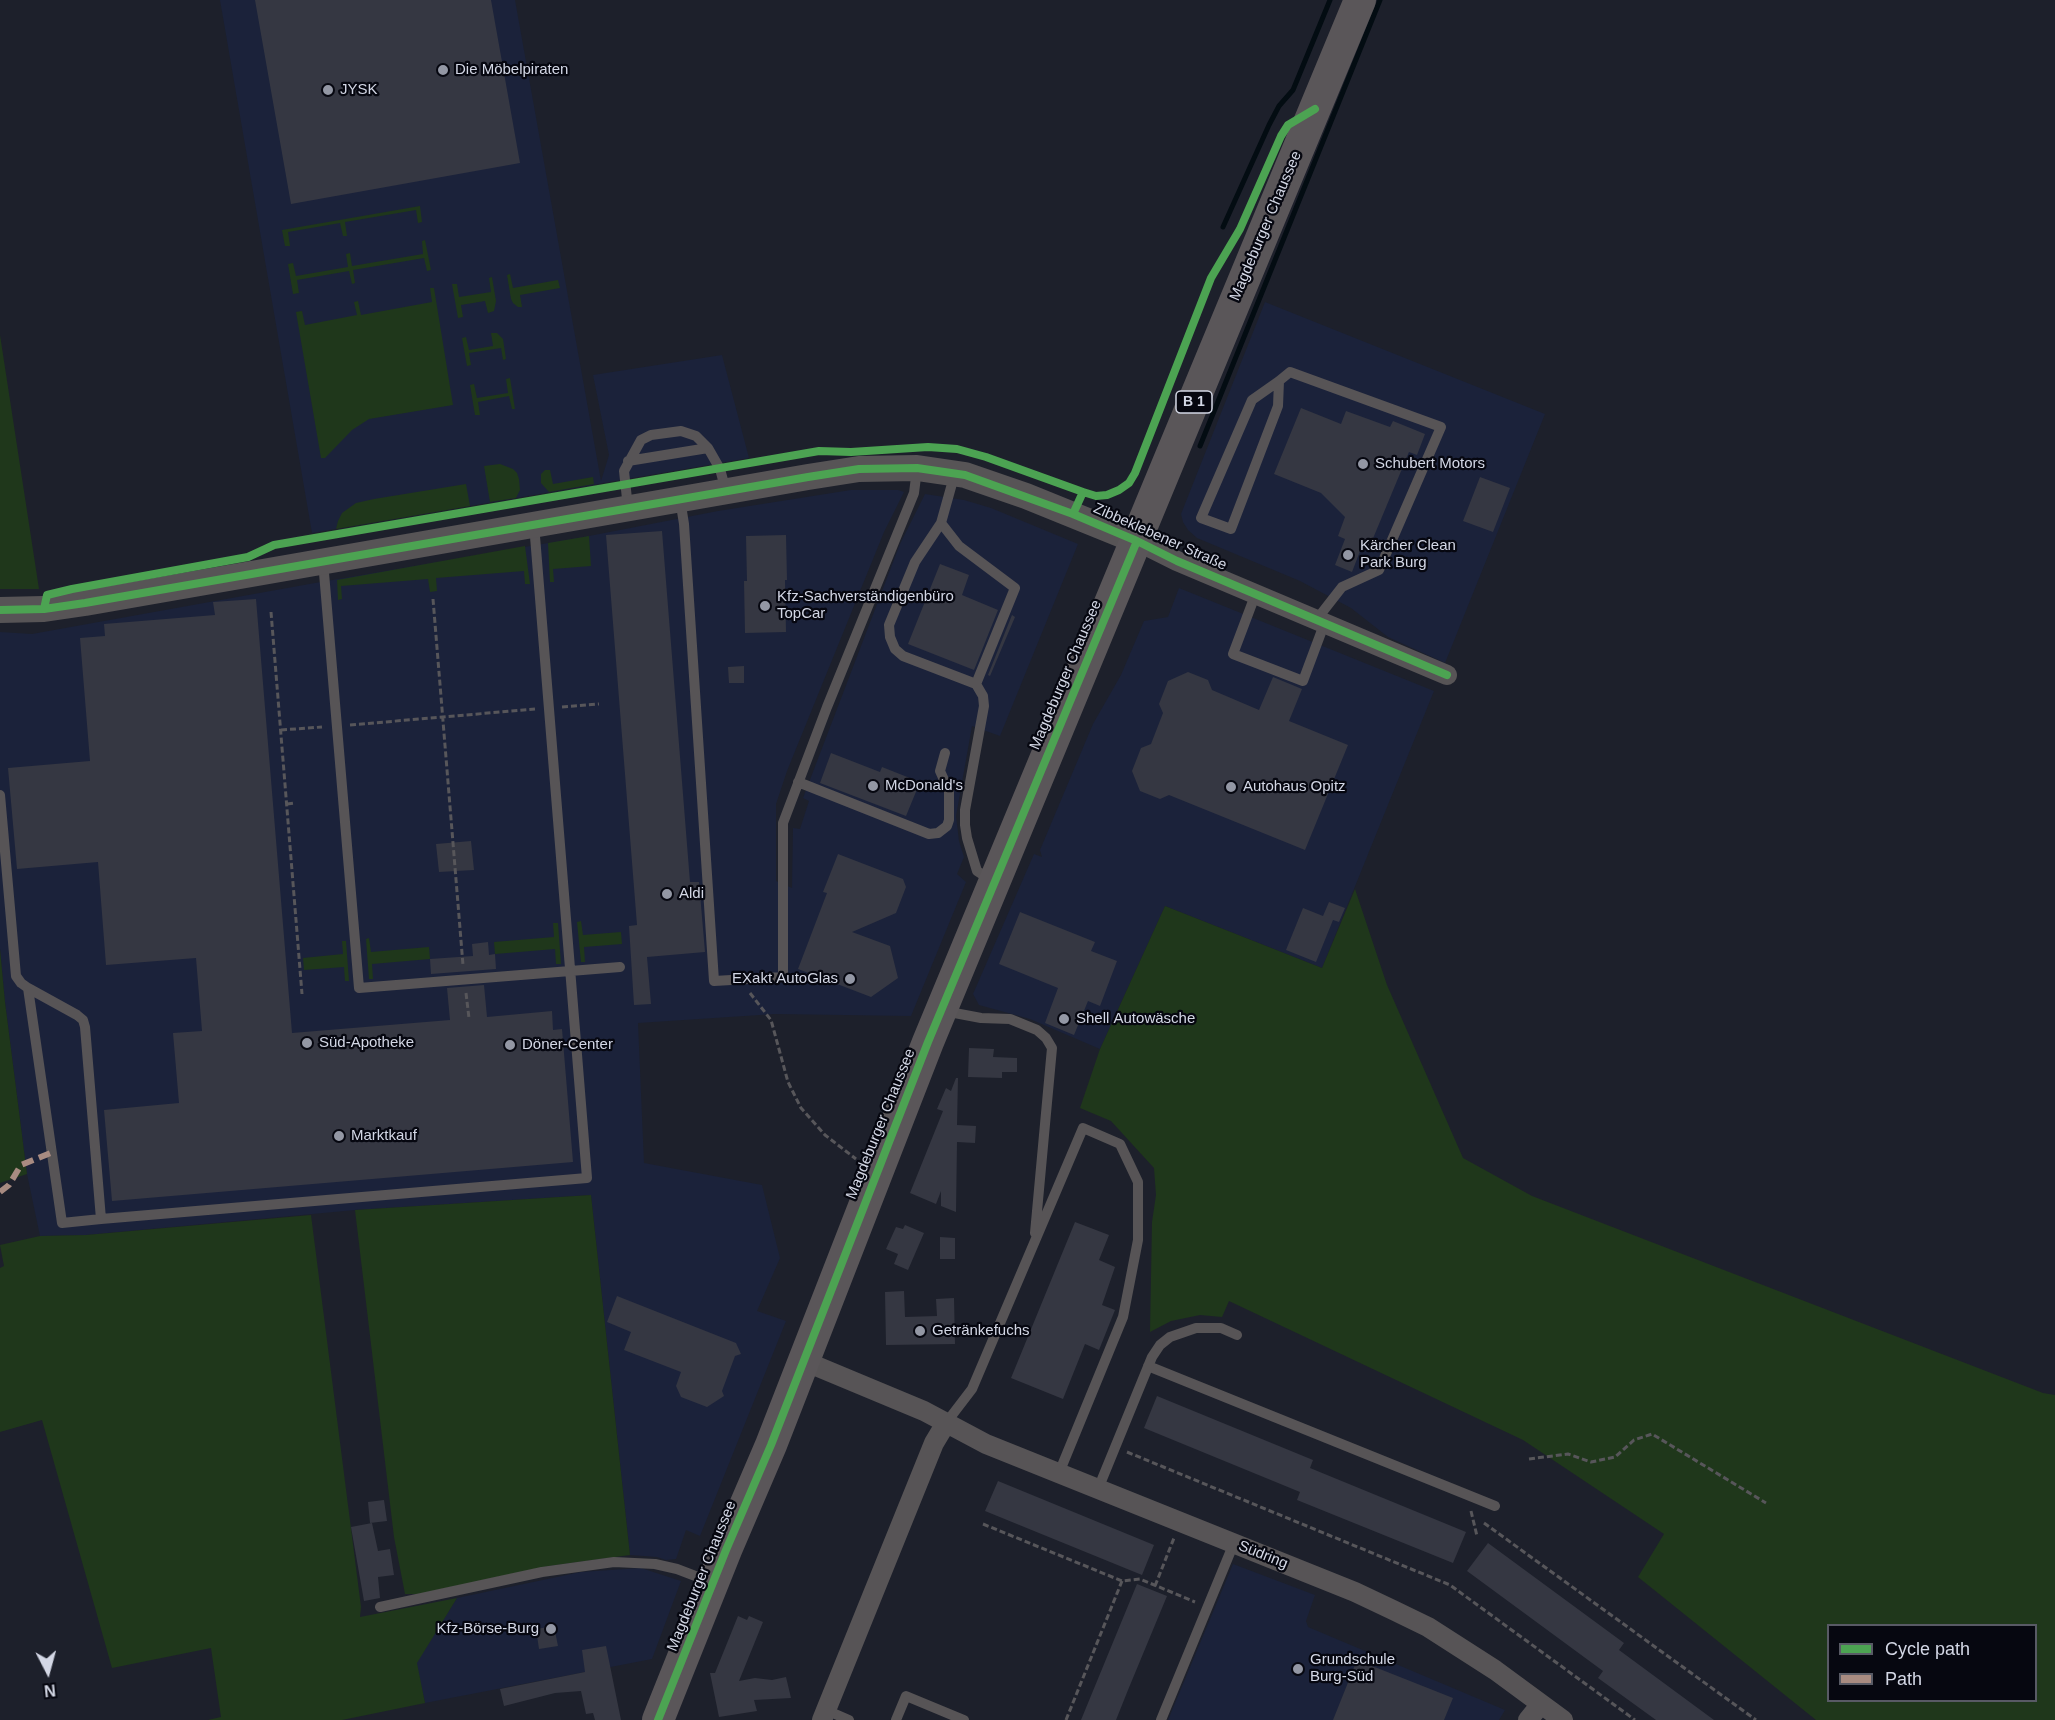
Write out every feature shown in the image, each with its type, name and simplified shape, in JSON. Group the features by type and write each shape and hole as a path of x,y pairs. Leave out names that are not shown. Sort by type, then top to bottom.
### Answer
{"main road":[{"name":"Magdeburger Chaussee","path":"658,1720 804,1361 875,1173 940,1011 1360,0"}],"street":[{"name":"Zibbeklebener Straße","path":"0,610 44,609 85,603 859,469 917,468 955,473 1026,496 1137,541 1177,561 1447,675"},
{"name":"Südring","path":"804,1361 924,1411 986,1444 1355,1592 1428,1627 1495,1670 1563,1720"},
{"path":"824,1715 934,1443 946,1423"},
{"path":"1528,1720 1541,1704"}],"lane":[{"path":"1256,593 1233,654 1303,681 1321,620 1342,587 1380,570 1441,427 1290,372 1252,400 1201,518 1231,529 1278,406 1279,381"},
{"path":"628,508 624,471 641,440 651,435 681,431 696,436 708,448 720,469 726,491"},
{"path":"628,461 708,448"},
{"path":"680,500 684,524 714,981 783,977 783,824 914,493 917,468"},
{"path":"955,473 941,523 915,562 890,625 890,637 895,649 903,656 976,684 983,696 984,706 967,799 965,825 977,872 994,882"},
{"path":"941,523 959,546 1015,588 976,684"},
{"path":"28,988 62,1223 587,1178 534,524"},
{"path":"323,561 359,988 620,967"},
{"path":"798,782 929,834 938,833 947,826 949,820 949,791 940,771 945,753"},
{"path":"0,795 16,976 28,988 83,1020 101,1219"},
{"path":"940,1011 981,1018 1010,1019 1036,1030 1046,1038 1052,1048 1034,1244"},
{"path":"946,1423 972,1389 1083,1128 1120,1144 1138,1182 1138,1240 1123,1317 1059,1473"},
{"path":"1098,1489 1148,1366 1160,1345 1183,1332 1209,1327 1221,1328 1237,1335"},
{"path":"1148,1366 1495,1506"},
{"path":"1161,1720 1234,1543"},
{"path":"380,1607 542,1572 614,1562 654,1564 678,1569 713,1583"},
{"path":"896,1720 906,1696 964,1720"},
{"path":"824,1715 849,1720"}],"path":[{"path":"433,599 470,1018"},
{"path":"271,612 302,993"},
{"path":"274,657 281,656"},
{"path":"280,730 599,704"},
{"path":"287,804 295,804"},
{"path":"290,848 297,848"},
{"path":"740,980 771,1020 788,1082 801,1108 825,1135 875,1173"},
{"path":"1529,1459 1568,1454 1591,1462 1615,1456 1634,1440 1652,1434 1766,1503"},
{"path":"1115,1447 1450,1585 1635,1720"},
{"path":"1155,1586 1181,1522"},
{"path":"1484,1523 1756,1720"},
{"path":"983,1524 1122,1581 1140,1579 1207,1607"},
{"path":"1066,1720 1122,1581"}],"shaded area":[{"path":"220,0 515,0 601,481 609,455 593,375 722,355 749,458 312,533"},
{"name":"Schubert Motors","path":"1265,302 1545,414 1445,663 1388,637 1351,608 1300,581 1197,538 1183,522 1181,514"},
{"path":"851,490 904,492 884,532 787,771 776,804 776,881 792,888 793,828 800,829 809,801 803,798 900,544 925,494 964,500 991,508 1078,544 1000,736 972,726 956,816 959,841 964,857 957,874 966,882 911,1016 775,1014 638,1023 644,1163 762,1185 780,1258 757,1311 786,1321 700,1536 686,1530 676,1559 666,1560 630,1555 591,1195 355,1210 86,1235 40,1236 27,1174 0,949 0,632 32,634 589,536 718,511"},
{"name":"Autohaus Opitz","path":"1179,588 1434,691 1322,968 1165,906 1100,1049 1030,1019 979,1005 973,994 1034,854 1042,857 1040,850 1093,724 1121,675 1144,621 1168,617"},
{"name":"Grundschule Burg-Süd","path":"1233,1564 1315,1595 1306,1621 1308,1627 1505,1710 1499,1720 1168,1720"},
{"name":"Kfz-Börse-Burg","path":"641,1568 681,1581 652,1659 425,1703 416,1663 457,1598 581,1572"}],"green space":[{"path":"420,206 422,222 418,223 416,210 345,222 347,236 343,236 340,223 288,232 290,246 285,246 282,230"},
{"path":"425,240 431,270 427,271 424,258 353,270 355,283 352,284 349,271 297,280 299,293 293,294 288,264 293,263 296,276 348,267 346,254 350,253 352,266 423,254 422,241"},
{"path":"510,274 513,288 558,280 560,288 520,295 522,307 518,307 511,299 507,275"},
{"path":"492,277 496,301 494,311 488,313 485,301 461,305 463,317 458,318 452,284 457,284 459,297 491,292 489,278"},
{"path":"430,288 434,288 453,405 369,419 352,430 325,458 321,458 296,312 302,311 305,325 357,315 354,302 358,301 361,315 432,302"},
{"path":"491,333 497,333 503,339 506,359 503,360 501,348 469,353 471,365 467,366 462,338 466,337 469,350 493,346"},
{"path":"0,335 39,589 0,589"},
{"path":"510,378 515,409 512,409 509,396 478,402 480,415 475,415 470,385 474,384 477,398 508,393 506,379"},
{"path":"500,464 517,473 520,490 516,498 490,502 484,466"},
{"path":"545,470 550,470 553,484 593,477 594,484 549,492 541,483 541,474"},
{"path":"466,484 470,506 336,529 342,513 356,503"},
{"path":"589,536 591,566 553,569 554,582 550,582 548,543"},
{"path":"525,546 530,584 525,584 524,571 436,578 437,591 430,592 428,579 341,586 342,599 338,600 337,580"},
{"path":"1355,889 1387,985 1463,1158 1532,1196 2043,1393 2055,1395 2055,1720 1816,1720 1638,1577 1664,1534 1523,1440 1229,1301 1222,1317 1200,1315 1171,1321 1150,1332 1152,1222 1156,1195 1154,1168 1111,1121 1080,1108 1100,1049 1165,906 1322,968"},
{"path":"581,921 583,935 621,932 622,944 584,947 585,962 581,962 577,922"},
{"path":"553,923 558,923 561,964 556,964 555,949 495,954 494,942 554,937"},
{"path":"369,938 371,952 429,947 430,959 372,964 373,979 369,979 366,939"},
{"path":"342,941 346,941 349,981 345,981 344,967 304,970 303,958 343,954"},
{"path":"0,949 27,1174 0,1183"},
{"path":"591,1195 630,1555 549,1566 419,1594 405,1594 394,1537 355,1210"},
{"path":"311,1215 361,1607 360,1617 457,1598 417,1663 425,1703 342,1720 208,1720 221,1717 211,1648 112,1668 42,1420 0,1432 0,1268 4,1266 0,1245 40,1236 86,1235"}],"building":[{"path":"255,0 491,0 520,163 291,204"},
{"path":"1301,408 1341,424 1346,411 1390,427 1393,421 1425,434 1417,455 1409,452 1369,548 1362,546 1352,572 1335,565 1345,539 1338,536 1345,517 1321,493 1274,474"},
{"path":"1480,477 1510,488 1493,532 1463,521"},
{"path":"662,531 690,882 699,882 705,952 647,957 651,1004 634,1005 629,926 637,925 606,535"},
{"name":"Kfz-Sachverständigenbüro TopCar","path":"786,535 786,632 745,633 746,536"},
{"path":"940,564 969,575 962,595 998,610 974,670 908,644"},
{"path":"256,599 292,1033 450,1020 447,988 484,985 487,1017 552,1011 553,1030 562,1029 573,1162 112,1201 104,1110 179,1103 173,1033 202,1031 196,958 106,965 98,862 17,869 8,768 90,761 80,638 105,636 104,624 215,615 213,602"},
{"path":"1012,615 1015,617 990,676 988,675"},
{"path":"744,666 744,683 729,683 728,667"},
{"path":"1188,672 1208,680 1212,690 1259,710 1273,677 1302,689 1289,721 1348,745 1305,850 1169,795 1160,799 1140,791 1132,771 1141,748 1151,744 1163,713 1159,704 1168,681"},
{"name":"McDonald's","path":"831,753 880,772 882,767 920,782 906,816 820,783"},
{"path":"471,841 474,870 439,872 436,844"},
{"path":"838,854 903,879 906,887 896,913 852,932 890,946 898,978 871,997 798,969 827,893 823,892"},
{"path":"1329,902 1345,908 1339,922 1333,920 1316,962 1286,950 1303,908 1323,916"},
{"path":"1020,912 1095,942 1091,951 1117,961 1100,1006 1088,1001 1074,1035 1045,1023 1058,988 999,964"},
{"path":"488,942 489,955 495,954 496,969 431,974 430,959 473,956 472,944"},
{"path":"969,1048 994,1049 993,1057 1017,1058 1017,1072 1002,1072 1002,1078 968,1077"},
{"path":"958,1078 957,1125 976,1126 975,1143 957,1142 956,1212 941,1206 941,1191 936,1204 910,1193 943,1111 937,1109 946,1088 951,1091"},
{"path":"1075,1222 1109,1235 1099,1260 1115,1267 1102,1305 1115,1310 1099,1350 1085,1344 1063,1399 1011,1378"},
{"path":"905,1225 924,1233 908,1270 894,1264 898,1254 886,1249 896,1227 903,1229"},
{"path":"940,1237 955,1238 955,1259 940,1259"},
{"name":"Getränkefuchs","path":"904,1291 905,1317 937,1316 936,1299 954,1298 955,1344 886,1345 885,1292"},
{"path":"617,1296 736,1343 741,1354 735,1356 722,1391 724,1396 707,1407 681,1397 676,1386 681,1372 624,1350 631,1332 607,1322"},
{"path":"1157,1396 1313,1460 1310,1468 1466,1532 1453,1563 1297,1500 1300,1492 1144,1428"},
{"path":"998,1481 1154,1545 1142,1575 985,1511"},
{"path":"384,1500 387,1521 370,1523 368,1502"},
{"path":"372,1523 378,1551 390,1549 394,1575 378,1577 380,1598 364,1601 351,1527"},
{"path":"1488,1543 1624,1643 1619,1650 1714,1720 1656,1720 1598,1678 1603,1671 1467,1571"},
{"path":"1137,1584 1167,1596 1116,1720 1081,1720"},
{"path":"738,1616 747,1620 749,1616 763,1622 739,1681 755,1678 772,1680 786,1677 791,1698 754,1700 757,1711 719,1717 710,1673 715,1673"},
{"path":"554,1626 558,1646 539,1649 536,1629"},
{"path":"606,1646 621,1720 595,1720 593,1713 586,1714 581,1691 555,1693 504,1706 500,1689 585,1672 582,1650"},
{"path":"1357,1660 1453,1698 1444,1720 1333,1720"}],"waterway":[{"path":"1223,227 1269,125 1279,106 1293,90 1330,0"},
{"path":"1200,446 1380,0"}],"marked path":[{"path":"0,1192 9,1185 21,1165 53,1152"}],"cycle path":[{"path":"1073,514 1083,492 1096,496 1107,495 1129,483 1135,473 1211,278 1240,229 1281,136 1288,125 1315,109"},
{"path":"44,609 47,595 248,557 274,545 819,451 851,452 928,447 957,449 1083,492"},
{"path":"0,610 44,609 85,603 859,469 917,468 965,475 1073,514 1177,561 1447,675"},
{"path":"658,1720 771,1445 928,1042 1137,541"}],"place":[{"name":"Die Möbelpiraten","path":"443,70"},
{"name":"JYSK","path":"328,90"},
{"name":"Schubert Motors","path":"1363,464"},
{"name":"Kärcher Clean Park Burg","path":"1348,555"},
{"name":"Kfz-Sachverständigenbüro TopCar","path":"765,606"},
{"name":"McDonald's","path":"873,786"},
{"name":"Autohaus Opitz","path":"1231,787"},
{"name":"Aldi","path":"667,894"},
{"name":"EXakt AutoGlas","path":"850,979"},
{"name":"Shell Autowäsche","path":"1064,1019"},
{"name":"Süd-Apotheke","path":"307,1043"},
{"name":"Döner-Center","path":"510,1045"},
{"name":"Marktkauf","path":"339,1136"},
{"name":"Getränkefuchs","path":"920,1331"},
{"name":"Kfz-Börse-Burg","path":"551,1629"},
{"name":"Grundschule Burg-Süd","path":"1298,1669"}]}
